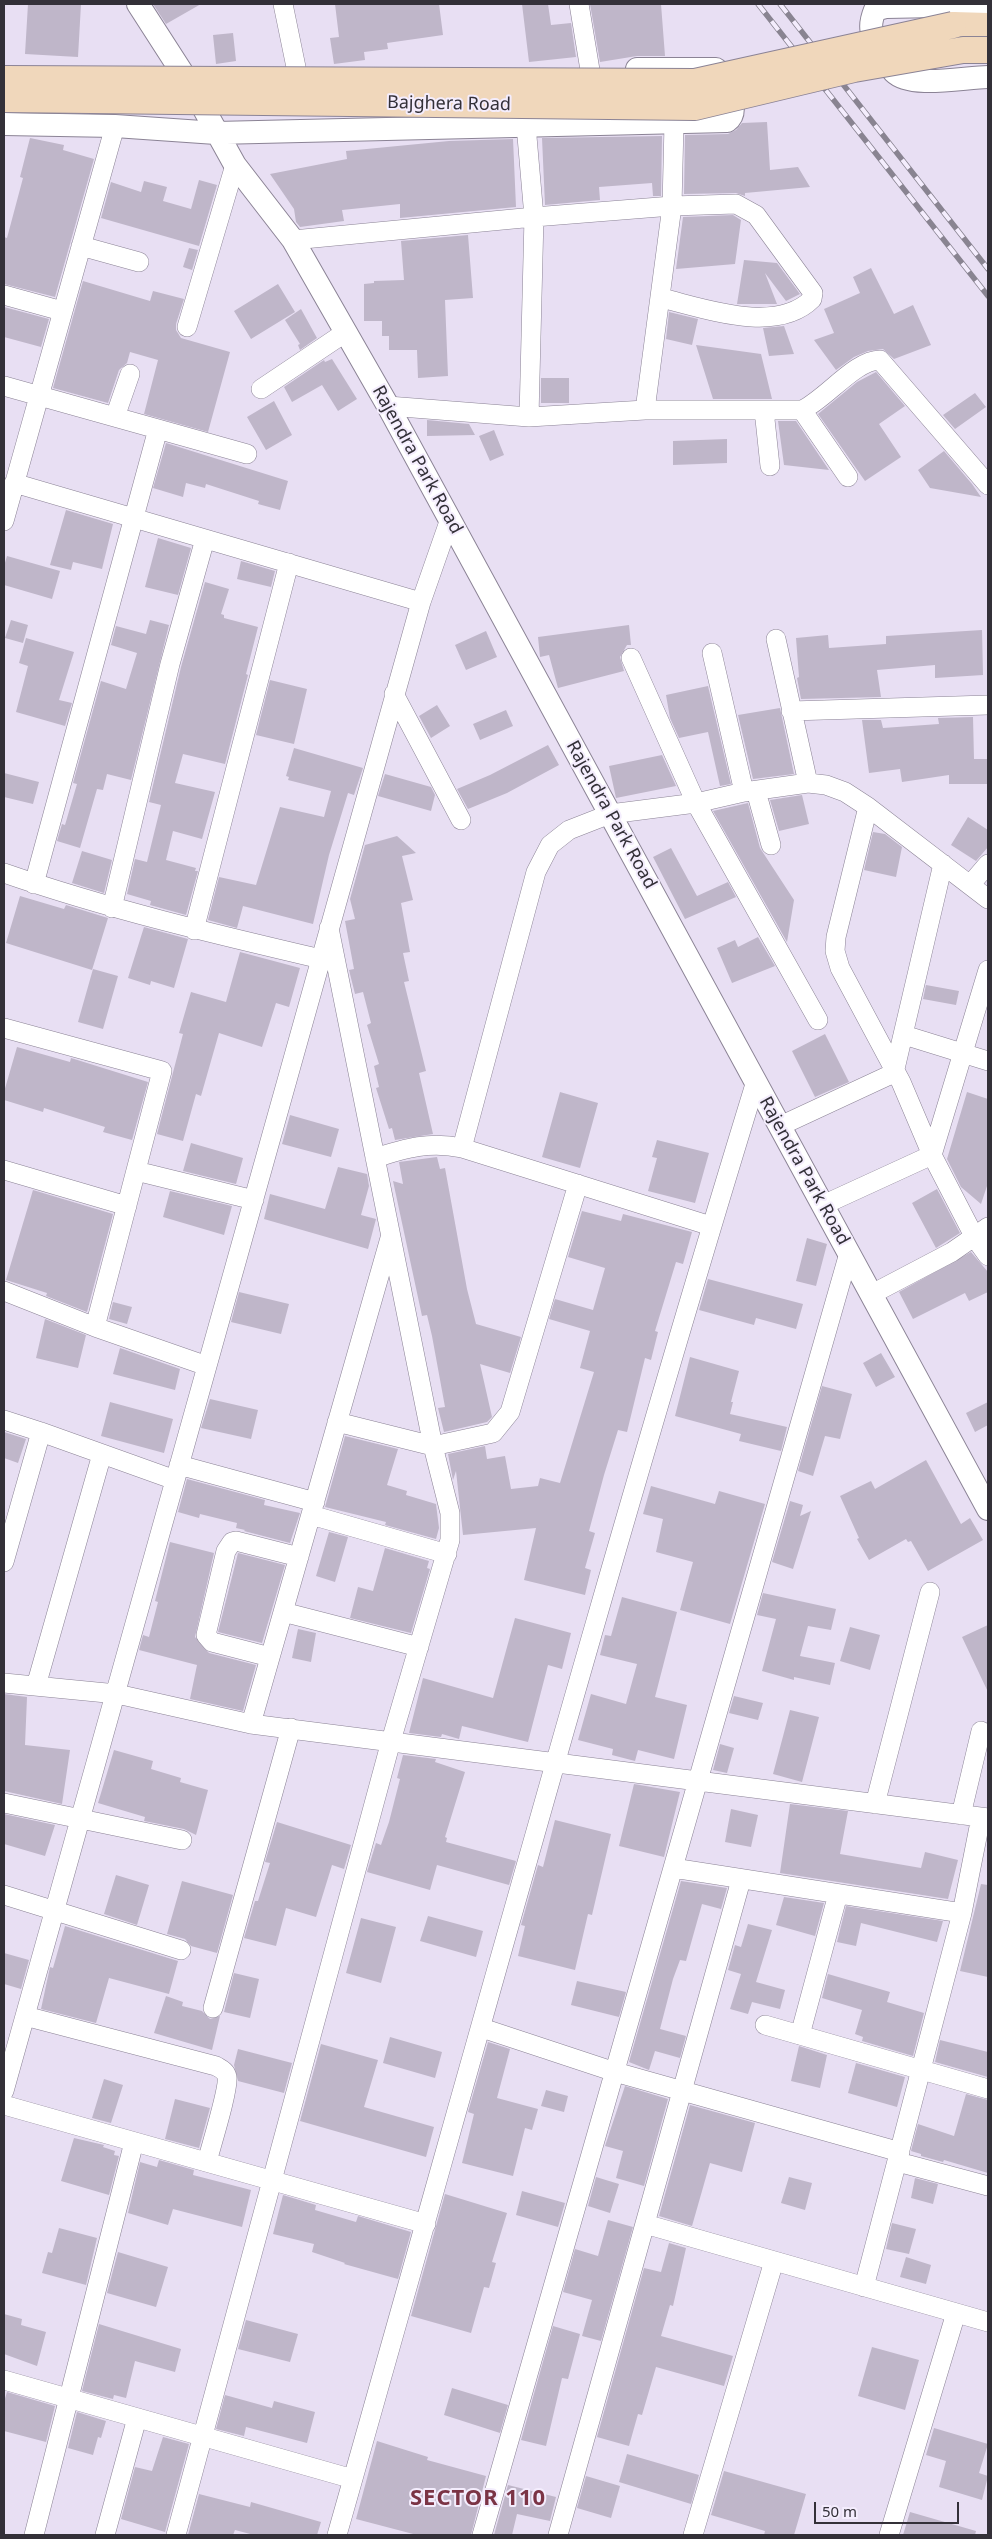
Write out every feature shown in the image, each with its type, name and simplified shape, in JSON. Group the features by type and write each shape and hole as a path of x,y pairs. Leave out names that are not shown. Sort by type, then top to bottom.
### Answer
{"main road":[{"name":"Bajghera Road","path":"4,79 695,82 953,25 988,26"},
{"name":"Bajghera Road","path":"4,99 695,107 854,69 963,50 988,50"}],"street":[{"name":"Rajendra Park Road","path":"138,4 183,73 235,165 293,240 388,406 988,1509"},
{"path":"283,4 297,72"},
{"path":"579,4 590,70"},
{"path":"988,5 875,7 870,23 870,32 893,71 902,78 927,81 988,78"},
{"path":"4,68 183,73 709,68 721,73 734,111 732,117 727,121 674,124 526,125 216,133 115,126 4,124"},
{"path":"645,410 672,206 674,124"},
{"path":"526,125 534,217 529,417"},
{"path":"4,515 115,126"},
{"path":"187,327 235,165"},
{"path":"293,240 534,217 672,206 736,204 746,207 756,215 813,293 812,299 806,306 774,317 754,318 661,298"},
{"path":"81,246 139,262"},
{"path":"4,295 62,311"},
{"path":"261,389 346,332"},
{"path":"388,406 529,417 645,410 802,410 814,404 862,365 872,360 880,360 988,484"},
{"path":"115,417 130,374"},
{"path":"4,386 247,454"},
{"path":"764,410 770,466"},
{"path":"802,410 848,477"},
{"path":"34,884 158,429"},
{"path":"14,483 420,602"},
{"path":"4,2091 117,1694 420,602 450,519"},
{"path":"112,908 170,664 205,539"},
{"path":"194,930 289,564"},
{"path":"776,639 808,783"},
{"path":"712,653 750,792 771,846"},
{"path":"631,658 696,803 818,1020"},
{"path":"394,694 461,820"},
{"path":"791,711 988,705"},
{"path":"462,1148 536,872 550,845 569,830 610,814 696,803 808,783 826,785 846,792 868,807 988,899"},
{"path":"868,807 836,937 836,951 840,968 894,1073 901,1082 932,1155 982,1233 988,1256"},
{"path":"894,1073 943,864"},
{"path":"970,885 988,864"},
{"path":"4,873 112,908 194,930 321,959"},
{"path":"176,2535 391,1741 447,1554 450,1513 433,1446 329,928"},
{"path":"823,1205 932,1155 988,970"},
{"path":"4,1028 162,1071 96,1327"},
{"path":"904,1035 988,1061"},
{"path":"780,1126 894,1073"},
{"path":"338,2535 711,1226 756,1081"},
{"path":"376,1158 405,1148 442,1144 462,1148 711,1226"},
{"path":"4,1170 127,1206"},
{"path":"136,1171 254,1200"},
{"path":"337,1422 433,1446 493,1433 510,1412 578,1184"},
{"path":"872,1294 982,1233"},
{"path":"251,1724 391,1234"},
{"path":"482,2535 849,1253"},
{"path":"4,1291 96,1327 207,1366"},
{"path":"4,1420 102,1454 313,1508 447,1554"},
{"path":"4,1562 41,1432"},
{"path":"36,1686 102,1454"},
{"path":"270,1656 212,1642 206,1635 226,1551 232,1542 236,1541 299,1557"},
{"path":"875,1804 930,1592"},
{"path":"283,1612 419,1647"},
{"path":"4,1683 117,1694 251,1724 984,1818 962,1913 864,2287"},
{"path":"213,2008 291,1728"},
{"path":"961,1815 981,1731"},
{"path":"4,1803 81,1817 182,1840"},
{"path":"673,1868 962,1913"},
{"path":"558,2535 741,1880"},
{"path":"800,2035 838,1894"},
{"path":"4,1895 181,1950"},
{"path":"25,2016 216,2066 224,2070 227,2077 225,2090 206,2162"},
{"path":"765,2025 988,2089"},
{"path":"482,2028 615,2072 682,2090 988,2186"},
{"path":"4,2105 426,2224"},
{"path":"34,2535 134,2142"},
{"path":"645,2224 988,2322"},
{"path":"693,2535 774,2261"},
{"path":"889,2535 956,2313"},
{"path":"4,2380 353,2480"},
{"path":"105,2535 137,2418"}],"building":[{"path":"28,4 81,4 78,57 25,54"},
{"path":"153,4 201,4 166,24"},
{"path":"335,4 439,4 443,35 387,43 388,49 364,52 365,60 334,64 330,38 339,37"},
{"path":"522,4 548,4 551,25 571,23 576,57 529,62"},
{"path":"590,4 661,4 665,56 637,56 600,62"},
{"path":"233,33 236,61 216,64 213,35"},
{"path":"767,122 770,170 798,167 810,187 745,193 745,196 736,193 684,194 685,135 728,134 736,130 742,123"},
{"path":"662,136 661,196 653,196 652,183 599,187 600,200 545,205 542,138"},
{"path":"30,138 64,145 63,150 94,159 55,297 4,284 4,237 7,238 23,178 20,177"},
{"path":"513,139 516,207 400,218 400,204 342,210 344,221 300,227 296,222 294,209 270,174 347,159 346,151 449,141"},
{"path":"199,180 217,185 199,246 101,218 111,182 141,192 144,181 167,187 163,201 191,209"},
{"path":"733,215 741,220 735,264 676,269 683,217"},
{"path":"468,235 473,298 445,300 448,376 418,378 417,350 389,350 389,336 382,336 382,321 364,321 364,284 374,283 374,281 404,280 401,241"},
{"path":"189,248 198,250 192,270 183,267"},
{"path":"744,260 777,263 800,294 786,301 765,273 777,304 737,304"},
{"path":"871,268 894,314 913,305 931,345 894,359 883,349 868,351 854,357 836,370 814,340 834,333 824,309 860,293 853,277"},
{"path":"83,281 150,301 153,291 184,299 176,324 176,330 181,338 230,352 208,432 144,414 158,360 130,352 127,363 119,370 108,403 53,388"},
{"path":"278,284 295,312 251,339 234,311"},
{"path":"4,307 49,319 41,347 4,337"},
{"path":"301,309 317,338 300,350 298,345 300,344 285,320"},
{"path":"669,312 698,319 692,345 666,339"},
{"path":"784,326 794,354 769,356 763,328"},
{"path":"696,345 761,354 772,399 713,399"},
{"path":"332,359 357,399 338,411 322,385 292,402 284,387 324,360 325,362"},
{"path":"876,372 905,406 879,424 901,457 865,481 818,414 857,382"},
{"path":"541,378 569,378 569,403 541,403"},
{"path":"975,393 986,407 955,429 943,415"},
{"path":"274,401 292,435 266,450 247,417"},
{"path":"427,420 469,424 475,435 427,436"},
{"path":"778,421 796,421 829,470 784,465"},
{"path":"494,430 504,455 490,461 479,436"},
{"path":"727,439 727,463 673,465 673,441"},
{"path":"166,443 288,481 280,510 258,504 259,501 206,484 205,488 186,483 183,497 153,488"},
{"path":"944,451 981,497 930,488 918,470"},
{"path":"66,510 113,524 102,569 73,562 71,570 50,565"},
{"path":"158,538 191,548 178,595 145,587"},
{"path":"7,556 60,571 52,599 4,585 4,566"},
{"path":"241,561 275,571 271,587 237,579"},
{"path":"205,582 229,589 221,614 224,615 224,618 258,627 246,674 248,675 225,764 183,754 175,783 215,792 202,839 173,831 166,860 196,868 195,871 198,871 186,915 150,905 151,901 127,894 135,859 147,862 161,805 149,802 181,667"},
{"path":"11,620 28,625 23,643 5,638"},
{"path":"150,620 169,625 131,780 107,774 103,790 97,789 80,848 57,841 62,824 65,825 77,784 73,783 101,681 126,689 137,653 111,645 116,626 146,634"},
{"path":"629,625 631,645 627,645 620,657 624,671 558,688 549,655 540,657 538,637"},
{"path":"982,630 983,675 935,678 935,665 877,670 881,697 801,699 797,678 799,677 796,638 828,635 829,648 886,644 886,636"},
{"path":"486,631 497,657 466,670 455,645"},
{"path":"26,638 74,652 59,700 72,703 65,726 16,712 28,666 19,663"},
{"path":"270,680 307,689 294,744 256,735"},
{"path":"708,686 731,784 720,786 708,732 679,738 670,718 666,695"},
{"path":"437,705 450,726 431,738 419,716"},
{"path":"780,708 794,774 753,779 738,715"},
{"path":"506,710 513,726 480,740 473,724"},
{"path":"973,717 974,759 988,759 988,784 949,784 949,775 902,782 900,769 869,773 862,720 881,720 883,728 939,724 938,718"},
{"path":"548,745 559,765 507,793 468,809 457,789 490,775"},
{"path":"294,748 363,768 354,795 348,793 329,855 313,924 243,906 237,928 208,920 219,877 256,885 280,807 324,817 331,791 288,780 289,777 286,776"},
{"path":"662,755 676,786 616,798 609,766"},
{"path":"4,773 39,782 33,804 4,797"},
{"path":"385,774 431,787 435,795 431,811 378,796"},
{"path":"802,795 809,824 779,831 770,800"},
{"path":"748,803 760,848 794,900 787,942 713,811"},
{"path":"968,817 988,830 988,847 976,861 951,845"},
{"path":"873,832 885,834 902,847 896,877 864,870"},
{"path":"397,836 416,853 402,856 413,900 401,903 410,952 403,953 409,981 404,982 426,1071 419,1073 433,1134 395,1140 392,1128 389,1129 376,1088 379,1087 374,1066 379,1064 367,1025 371,1023 363,992 355,994 349,970 354,969 345,921 355,919 350,899 365,845"},
{"path":"671,848 697,896 728,882 736,897 685,919 653,857"},
{"path":"82,851 112,860 104,893 72,883"},
{"path":"20,896 64,909 66,905 108,918 92,970 6,943"},
{"path":"144,927 188,939 174,988 151,981 150,985 128,978"},
{"path":"758,937 775,966 732,983 717,948 735,940 738,947"},
{"path":"240,952 300,968 289,1007 276,1003 262,1047 219,1033 201,1096 196,1094 183,1141 157,1134 183,1034 179,1033 191,992 226,1002"},
{"path":"93,969 118,976 103,1029 78,1022"},
{"path":"926,985 959,991 956,1005 923,999"},
{"path":"825,1034 849,1082 815,1097 792,1051"},
{"path":"17,1047 70,1062 71,1058 148,1082 132,1140 103,1132 105,1127 44,1108 43,1112 4,1100 4,1092"},
{"path":"560,1092 598,1103 580,1168 542,1157"},
{"path":"967,1092 988,1099 988,1183 981,1204 961,1187 947,1159"},
{"path":"290,1115 339,1129 331,1157 282,1144"},
{"path":"657,1140 709,1153 695,1203 648,1191 657,1158 652,1157"},
{"path":"191,1143 243,1158 236,1184 183,1171"},
{"path":"437,1157 440,1169 445,1168 467,1289 476,1324 521,1337 510,1373 480,1364 492,1417 487,1422 444,1432 438,1408 445,1407 432,1336 427,1315 422,1316 393,1181 403,1184 399,1162"},
{"path":"338,1167 367,1174 369,1186 361,1215 376,1219 368,1249 264,1219 270,1194 325,1209"},
{"path":"937,1189 960,1233 936,1248 912,1203"},
{"path":"33,1190 113,1214 87,1312 46,1296 47,1293 6,1280"},
{"path":"170,1191 232,1206 224,1235 163,1217"},
{"path":"582,1211 621,1221 623,1214 692,1232 683,1264 676,1262 655,1331 658,1332 651,1360 645,1358 627,1432 618,1430 604,1475 589,1531 595,1533 585,1568 591,1570 585,1595 524,1580 536,1528 463,1535 456,1471 453,1480 448,1454 485,1446 487,1459 505,1456 511,1489 538,1486 540,1478 560,1483 594,1372 580,1368 590,1331 549,1319 555,1299 593,1310 605,1268 568,1257"},
{"path":"807,1238 827,1244 816,1286 796,1281"},
{"path":"971,1252 988,1272 988,1292 969,1301 965,1293 913,1319 899,1292"},
{"path":"708,1279 803,1304 796,1329 756,1318 754,1325 699,1310"},
{"path":"239,1292 289,1304 281,1334 231,1322"},
{"path":"113,1302 132,1307 127,1324 109,1319"},
{"path":"45,1319 86,1335 78,1368 36,1358"},
{"path":"120,1348 180,1369 175,1390 113,1374"},
{"path":"881,1353 895,1377 876,1387 863,1363"},
{"path":"690,1357 739,1371 730,1414 787,1427 781,1451 739,1441 741,1434 675,1416"},
{"path":"822,1386 852,1394 840,1439 825,1436 813,1476 798,1471"},
{"path":"210,1399 258,1410 251,1439 201,1428"},
{"path":"110,1402 173,1419 164,1453 101,1436"},
{"path":"988,1402 988,1425 975,1432 966,1413"},
{"path":"4,1432 26,1439 18,1463 4,1458"},
{"path":"345,1436 398,1449 387,1485 407,1491 406,1495 436,1504 439,1528 436,1539 385,1525 386,1522 325,1507"},
{"path":"926,1460 961,1524 970,1518 983,1540 928,1571 911,1541 908,1542 906,1539 869,1560 857,1539 859,1538 840,1496 871,1481 875,1489"},
{"path":"187,1479 265,1500 264,1505 300,1513 290,1543 236,1528 237,1523 200,1514 199,1518 178,1512"},
{"path":"651,1486 715,1504 719,1491 765,1504 730,1624 680,1610 693,1562 656,1552 663,1519 643,1514"},
{"path":"790,1501 803,1505 800,1516 811,1511 793,1569 772,1562"},
{"path":"329,1532 348,1537 335,1582 316,1576"},
{"path":"170,1542 214,1553 195,1637 209,1653 256,1665 243,1711 190,1699 197,1665 139,1650 143,1635 149,1637 158,1602 155,1601"},
{"path":"385,1548 429,1561 427,1568 430,1569 411,1633 350,1618 358,1587 373,1591"},
{"path":"238,1553 285,1565 262,1643 218,1632"},
{"path":"763,1593 836,1609 831,1630 808,1626 800,1656 835,1663 830,1685 794,1677 794,1680 762,1671 776,1619 757,1615"},
{"path":"622,1597 677,1612 655,1697 687,1705 674,1759 638,1750 635,1761 612,1755 613,1749 578,1740 591,1694 626,1704 637,1664 600,1655 605,1635 611,1636"},
{"path":"515,1618 571,1633 562,1669 548,1665 528,1742 462,1726 459,1739 442,1734 441,1737 409,1733 423,1678 493,1698"},
{"path":"988,1625 988,1692 962,1637"},
{"path":"850,1627 880,1635 870,1670 840,1661"},
{"path":"298,1629 316,1633 311,1662 292,1658"},
{"path":"4,1694 27,1697 25,1745 70,1750 62,1804 4,1791"},
{"path":"734,1696 763,1703 758,1720 729,1713"},
{"path":"790,1710 819,1717 802,1782 773,1774"},
{"path":"720,1744 734,1748 727,1773 713,1770"},
{"path":"114,1750 153,1761 151,1769 181,1778 180,1782 208,1790 196,1835 184,1829 144,1821 145,1817 98,1803"},
{"path":"403,1755 436,1759 435,1762 465,1772 445,1837 447,1838 446,1842 516,1861 509,1885 437,1865 430,1890 367,1872 376,1843 381,1845 389,1822 400,1779 397,1778"},
{"path":"634,1784 680,1792 664,1857 619,1846"},
{"path":"790,1804 848,1811 840,1854 921,1868 925,1852 958,1860 948,1899 780,1873"},
{"path":"731,1809 758,1815 751,1847 725,1842"},
{"path":"4,1814 55,1825 45,1856 4,1844"},
{"path":"555,1820 611,1834 592,1915 588,1914 575,1970 518,1956 525,1926 521,1925 538,1865 543,1867"},
{"path":"277,1822 351,1845 344,1869 332,1865 316,1917 286,1908 276,1946 244,1938 255,1901 258,1901 270,1863 265,1862"},
{"path":"116,1875 149,1885 137,1925 104,1914"},
{"path":"182,1881 233,1895 217,1953 191,1946 185,1939 167,1934"},
{"path":"681,1881 727,1888 721,1909 702,1904 686,1961 680,1960 673,1979 660,2029 686,2036 680,2058 655,2051 649,2070 629,2062"},
{"path":"981,1884 988,1885 988,1977 960,1971"},
{"path":"784,1897 824,1903 815,1936 776,1925"},
{"path":"846,1906 943,1921 937,1942 861,1923 856,1946 837,1942"},
{"path":"428,1916 483,1931 476,1957 420,1941"},
{"path":"361,1918 396,1927 381,1983 346,1973"},
{"path":"748,1924 772,1930 756,1982 785,1990 780,2009 752,2002 748,2014 730,2009 741,1974 728,1970 735,1945 741,1947"},
{"path":"65,1926 178,1961 169,1994 109,1978 96,2023 41,2009 50,1967 53,1968"},
{"path":"4,1953 29,1960 21,1989 4,1984"},
{"path":"234,1973 259,1979 250,2018 224,2012"},
{"path":"828,1974 890,1992 887,2002 924,2013 913,2056 862,2041 863,2037 855,2034 862,2010 822,1998"},
{"path":"577,1981 626,1992 619,2017 571,2005"},
{"path":"166,1996 183,2002 182,2006 202,2011 210,2019 220,2016 212,2050 154,2033"},
{"path":"390,2037 442,2052 435,2078 383,2063"},
{"path":"940,2040 988,2052 988,2077 935,2062"},
{"path":"488,2042 510,2049 497,2098 538,2109 532,2130 525,2128 513,2176 462,2163 474,2114 468,2112"},
{"path":"321,2044 378,2060 364,2107 434,2127 426,2157 300,2121"},
{"path":"799,2046 827,2055 820,2088 791,2081"},
{"path":"238,2049 292,2063 284,2093 238,2081 234,2065"},
{"path":"856,2063 905,2077 897,2107 848,2093"},
{"path":"104,2079 123,2085 111,2123 92,2118"},
{"path":"625,2086 668,2099 644,2186 616,2178 623,2151 605,2146"},
{"path":"546,2090 568,2096 564,2112 541,2106"},
{"path":"966,2094 988,2100 988,2173 944,2160 943,2162 921,2156 921,2154 911,2151 918,2124 954,2136"},
{"path":"175,2099 210,2108 199,2148 165,2139"},
{"path":"690,2105 755,2123 742,2172 710,2163 692,2226 659,2216"},
{"path":"74,2138 104,2145 103,2147 115,2151 114,2155 119,2156 109,2195 61,2181"},
{"path":"159,2160 194,2170 193,2175 251,2190 242,2227 173,2209 168,2225 128,2213 140,2162 157,2167"},
{"path":"596,2177 619,2184 610,2213 588,2206"},
{"path":"789,2177 812,2183 805,2210 781,2203"},
{"path":"915,2178 938,2184 933,2204 911,2198"},
{"path":"522,2191 565,2203 558,2227 516,2215"},
{"path":"445,2194 507,2213 492,2262 496,2263 489,2288 484,2287 471,2333 411,2316"},
{"path":"283,2195 316,2205 315,2210 356,2222 358,2216 411,2232 398,2279 344,2264 312,2252 314,2244 273,2234"},
{"path":"608,2220 633,2227 601,2341 582,2336 592,2300 563,2292 575,2249 598,2256"},
{"path":"892,2223 916,2229 909,2254 886,2249"},
{"path":"59,2228 97,2238 86,2285 42,2273 48,2252 52,2253"},
{"path":"669,2243 686,2248 673,2306 670,2305 661,2336 733,2356 724,2386 656,2367 642,2415 638,2414 629,2446 597,2437 644,2268 661,2272"},
{"path":"118,2252 168,2267 156,2307 107,2293"},
{"path":"906,2257 931,2265 926,2284 900,2277"},
{"path":"4,2314 22,2319 21,2325 46,2332 37,2366 4,2354"},
{"path":"246,2320 298,2334 290,2362 238,2349"},
{"path":"99,2324 181,2349 175,2372 135,2361 126,2398 114,2395 113,2399 82,2391"},
{"path":"553,2326 580,2334 568,2379 562,2378 546,2446 521,2440"},
{"path":"872,2347 919,2360 905,2410 858,2396"},
{"path":"452,2388 508,2405 500,2433 444,2415"},
{"path":"7,2392 55,2406 46,2442 4,2431 4,2402"},
{"path":"225,2395 272,2408 274,2401 315,2412 307,2443 246,2427 244,2436 216,2429"},
{"path":"77,2412 106,2421 101,2438 98,2437 93,2455 68,2448"},
{"path":"934,2428 988,2444 979,2473 988,2476 982,2500 939,2487 946,2461 926,2455"},
{"path":"163,2437 189,2444 165,2532 121,2519 135,2467 152,2471"},
{"path":"377,2441 428,2457 427,2460 486,2476 471,2535 417,2535 356,2519"},
{"path":"627,2454 699,2475 691,2504 619,2482"},
{"path":"724,2471 806,2494 794,2535 764,2535 765,2531 711,2515"},
{"path":"586,2476 620,2486 611,2518 577,2508"},
{"path":"508,2485 556,2497 550,2521 517,2514 512,2535 494,2535"},
{"path":"199,2494 250,2507 251,2502 321,2522 317,2535 254,2535 235,2530 233,2535 188,2535"},
{"path":"910,2512 976,2531 975,2535 903,2535"}],"railway":[{"path":"758,4 988,296"},
{"path":"780,4 988,269"}],"district":[{"name":"SECTOR 110","path":"478,2499"}]}
